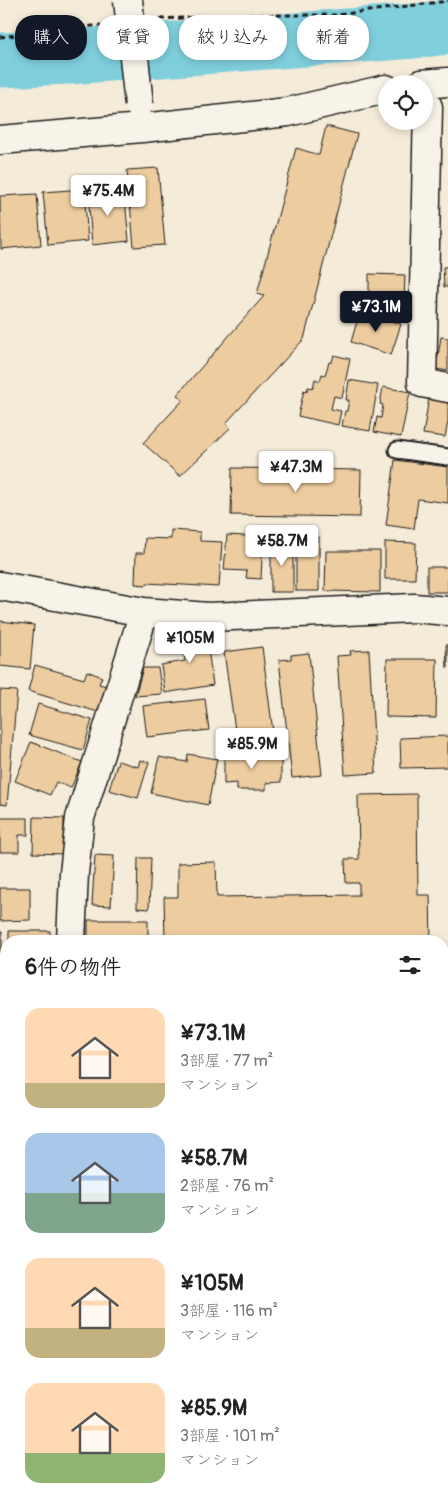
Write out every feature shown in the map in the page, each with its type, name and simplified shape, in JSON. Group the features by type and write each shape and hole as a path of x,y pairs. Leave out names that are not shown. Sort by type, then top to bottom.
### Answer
{"street":[{"path":"128,0 140,117"},
{"path":"433,83 448,82"},
{"path":"0,140 140,117 288,112 378,91"},
{"path":"428,130 422,383 448,388"},
{"path":"0,586 144,612 208,617 414,608 448,611"},
{"path":"70,935 80,818 144,612"}],"lane":[{"path":"397,450 448,457"}],"path":[{"path":"169,18 244,15 336,15 448,1"},
{"path":"0,37 97,25"}],"building":[{"path":"326,126 357,134 304,339 226,423 230,428 180,476 143,443 183,400 177,395 264,296 257,294 296,148 319,155"},
{"path":"158,168 165,245 134,247 127,170"},
{"path":"84,189 88,241 48,245 43,192"},
{"path":"124,189 129,241 92,245 88,193"},
{"path":"37,194 41,245 1,249 0,196"},
{"path":"443,267 448,267 448,287 444,287"},
{"path":"369,274 405,275 404,302 369,302"},
{"path":"360,311 401,324 391,355 351,342"},
{"path":"441,337 448,338 448,371 436,369"},
{"path":"334,355 350,359 342,398 334,396 331,409 341,411 338,425 298,416 304,390 307,391 308,387 313,388 315,379 320,381 322,374 325,375 329,362 332,362"},
{"path":"349,380 378,385 370,431 342,426 349,400 346,400"},
{"path":"383,387 410,392 401,437 374,432 377,417 381,418 383,405 380,404"},
{"path":"429,398 448,401 448,422 445,437 423,434"},
{"path":"395,460 448,467 448,503 418,499 414,529 386,525"},
{"path":"232,468 361,470 360,517 231,515"},
{"path":"171,530 200,532 200,541 222,542 219,587 135,584 136,553 144,553 145,538 171,539"},
{"path":"227,535 263,537 261,579 246,578 247,571 224,570"},
{"path":"296,537 319,537 319,591 296,591"},
{"path":"271,542 293,542 293,592 271,592"},
{"path":"385,542 416,543 415,579 385,579"},
{"path":"326,551 380,551 380,592 325,591"},
{"path":"427,567 448,567 448,592 427,592"},
{"path":"0,621 34,625 30,669 0,666"},
{"path":"205,627 213,685 165,693 161,665 185,661 181,630"},
{"path":"446,645 448,645 448,668 447,668"},
{"path":"262,647 273,732 236,737 224,652"},
{"path":"369,650 376,773 345,775 337,656 351,655 350,651"},
{"path":"309,653 322,775 292,778 279,660 291,659 291,655"},
{"path":"387,659 437,659 436,718 386,717"},
{"path":"35,665 84,679 87,671 102,677 99,684 106,686 98,712 28,691"},
{"path":"143,668 158,668 162,694 135,696"},
{"path":"0,690 17,691 7,805 0,804"},
{"path":"205,699 209,730 147,737 143,706"},
{"path":"38,704 92,720 83,750 29,735"},
{"path":"448,736 448,767 401,768 400,738"},
{"path":"31,742 82,762 71,788 56,782 50,795 15,781"},
{"path":"281,753 281,782 266,783 266,790 237,790 237,783 224,784 224,754"},
{"path":"188,754 217,759 208,805 151,793 159,757 187,762"},
{"path":"140,760 149,762 138,798 109,790 118,761 138,767"},
{"path":"417,794 418,895 430,895 431,935 165,935 164,897 178,897 178,863 216,862 217,897 359,895 359,883 346,883 345,859 359,859 358,795"},
{"path":"34,817 64,818 64,854 33,853"},
{"path":"0,818 28,818 28,835 19,835 19,852 0,852"},
{"path":"95,855 114,856 111,906 92,905"},
{"path":"138,858 151,858 149,909 137,908"},
{"path":"0,888 30,888 30,920 0,921"},
{"path":"88,920 148,920 148,935 88,935"},
{"path":"9,931 50,931 50,935 9,935"}],"waterway":[{"path":"0,60 68,57 448,27"}]}
